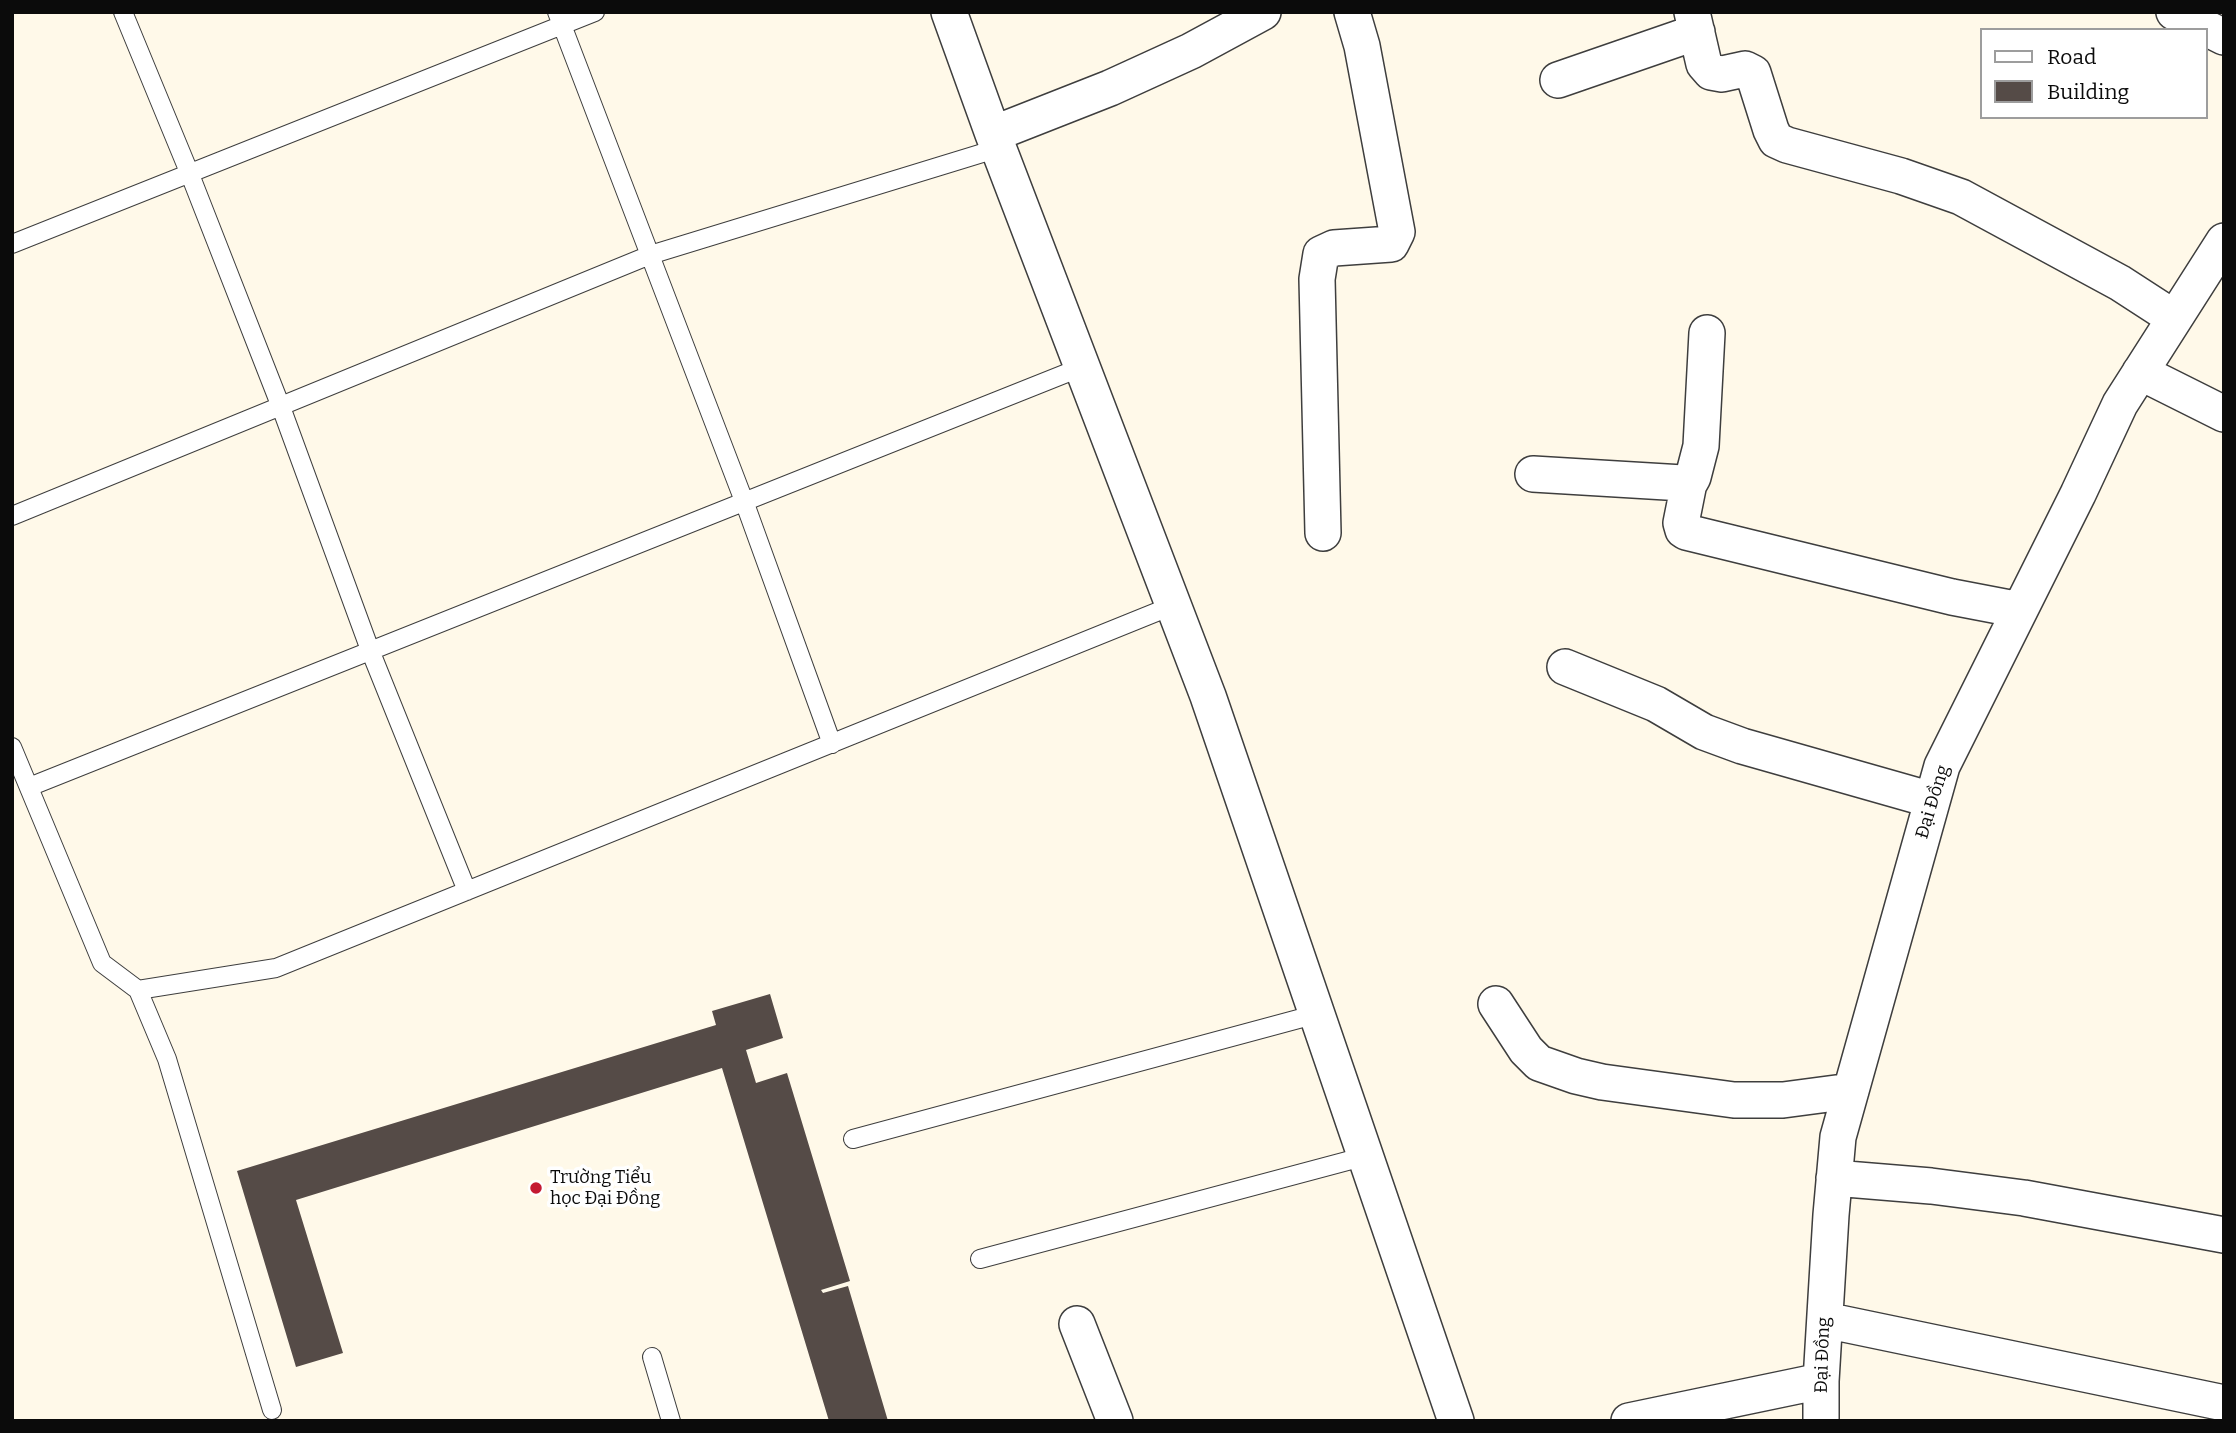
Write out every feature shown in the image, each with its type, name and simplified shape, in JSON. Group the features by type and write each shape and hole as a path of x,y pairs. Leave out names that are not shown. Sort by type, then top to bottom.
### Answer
{"street":[{"path":"949,12 1208,696 1457,1421"},
{"path":"996,141 1191,51 1263,12"},
{"path":"1323,533 1317,279 1321,254 1334,248 1391,244 1397,232 1365,60 1352,12"},
{"path":"2174,12 2206,28"},
{"path":"1558,80 1694,22 1704,64 1711,72 1721,74 1745,69 1754,73 1776,140 1901,176 1961,197 2120,283 2174,318"},
{"path":"2208,29 2224,37"},
{"name":"Đại Đồng","path":"1821,1421 1821,1381 1838,1137 1942,765 2120,404 2224,241"},
{"path":"1707,333 1701,446 1688,486 1681,523 1683,530 1952,597 2020,610"},
{"path":"2140,372 2224,414"},
{"path":"1533,474 1684,483 1688,486"},
{"path":"1564,667 1656,704 1703,732 1742,746 1932,800"},
{"path":"1496,1004 1539,1063 1576,1076 1734,1100 1783,1100 1851,1091"},
{"path":"1834,1178 1931,1186 2024,1198 2224,1236"},
{"path":"1825,1320 2224,1403"},
{"path":"1077,1324 1115,1421"},
{"path":"1629,1421 1821,1381"}],"lane":[{"path":"123,12 190,172 281,407 370,650 467,891"},
{"path":"12,244 559,19 596,12"},
{"path":"559,19 744,501 832,744"},
{"path":"12,516 650,256 996,141"},
{"path":"29,787 1082,367"},
{"path":"138,990 276,968 1174,605"},
{"path":"12,747 102,963 138,990 167,1059 272,1410"},
{"path":"853,1139 1317,1014"},
{"path":"980,1259 1366,1156"},
{"path":"652,1357 671,1421"}],"building":[{"path":"770,994 783,1038 746,1050 756,1083 787,1073 850,1281 821,1290 823,1293 848,1286 888,1421 829,1421 722,1068 296,1200 343,1353 296,1367 237,1171 716,1025 712,1011"}],"place":[{"name":"Trường Tiểu học Đại Đồng","path":"536,1188"}]}
